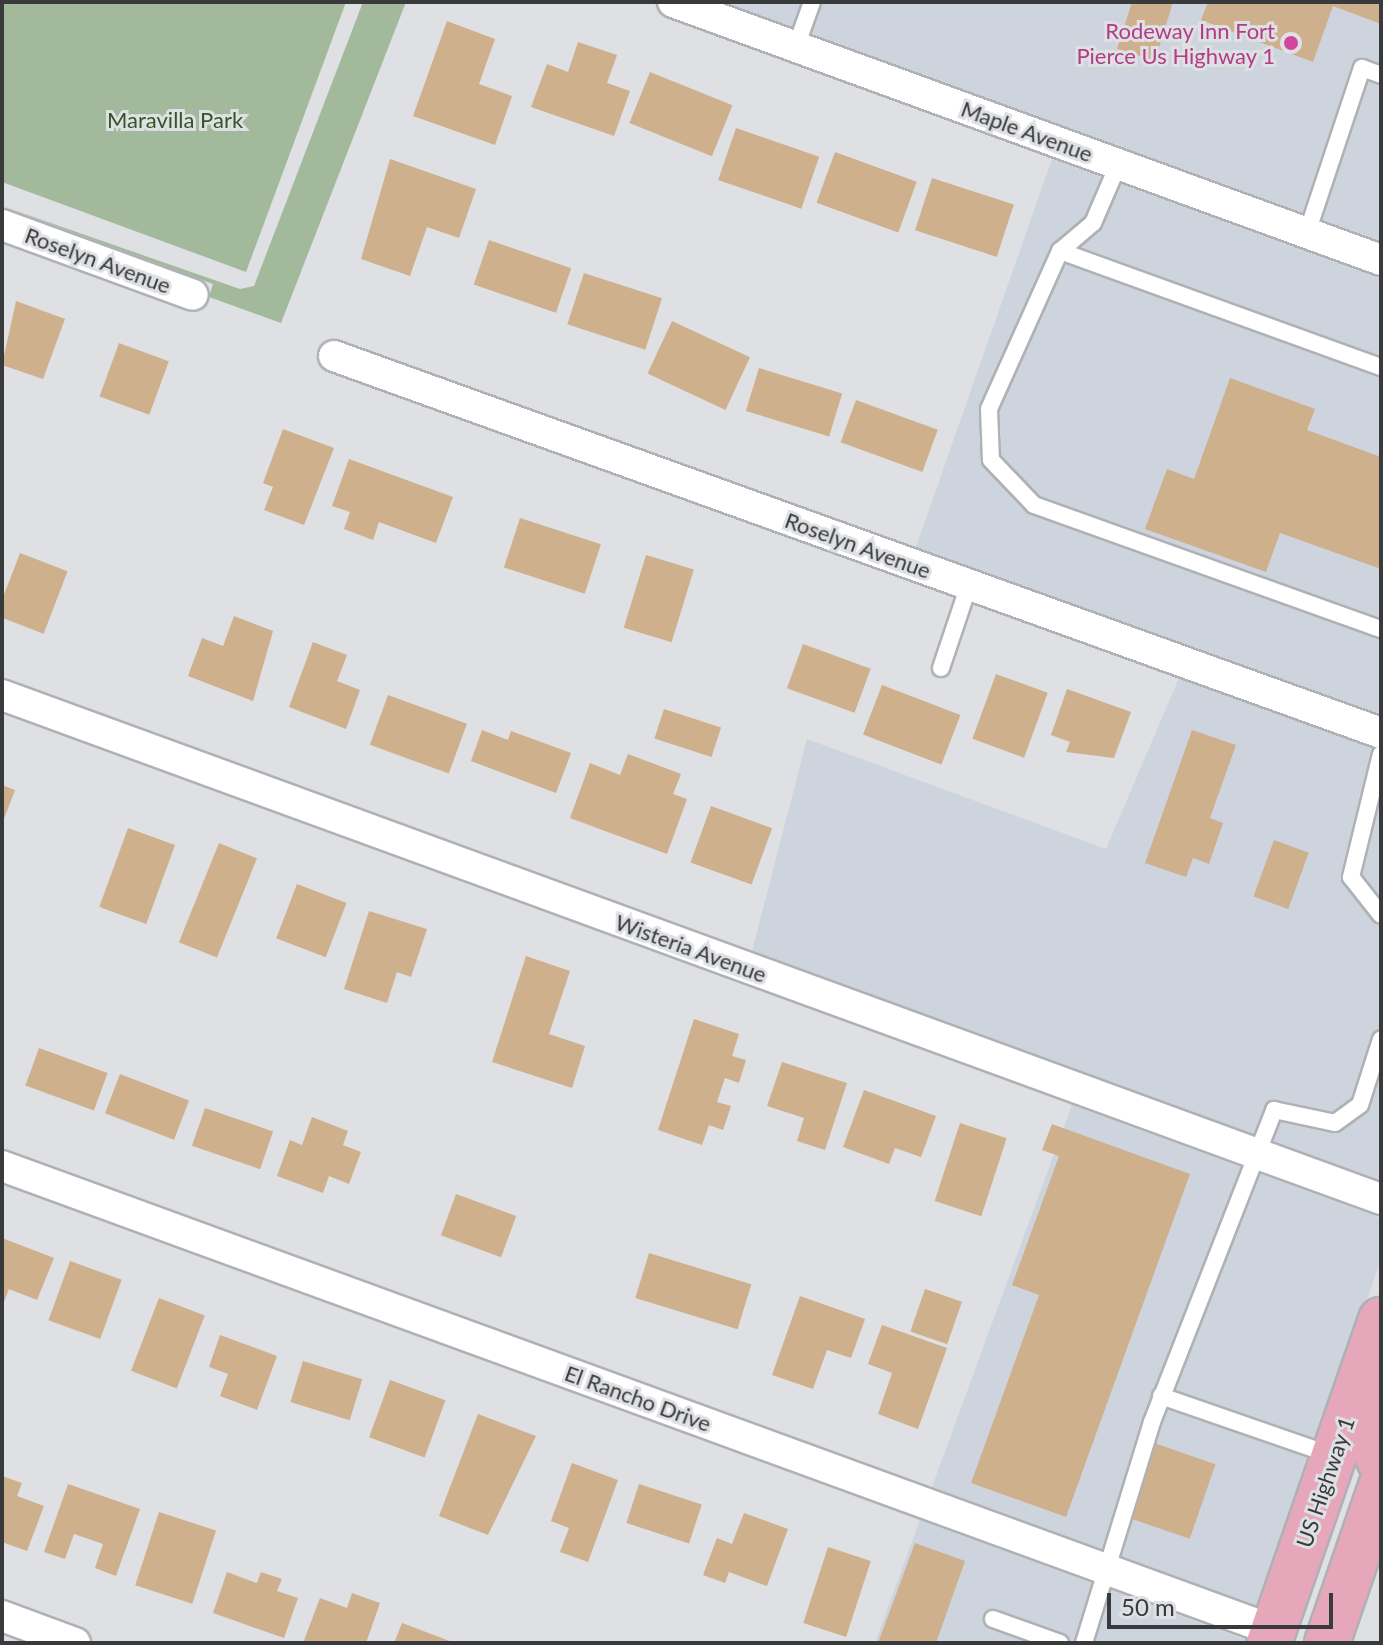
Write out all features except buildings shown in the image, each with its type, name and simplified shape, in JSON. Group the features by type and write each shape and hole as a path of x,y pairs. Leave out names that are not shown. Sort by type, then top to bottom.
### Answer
{"main road":[{"name":"US Highway 1","path":"1271,1637 1381,1320"},
{"path":"1363,1373 1370,1441 1381,1464"},
{"path":"1327,1643 1381,1486"}],"street":[{"name":"Maple Avenue","path":"673,2 1381,260"},
{"name":"Roselyn Avenue","path":"2,225 193,295"},
{"name":"Roselyn Avenue","path":"334,356 1381,733"},
{"name":"Wisteria Avenue","path":"2,695 1381,1199"},
{"name":"El Rancho Drive","path":"2,1166 1103,1569 1271,1637"},
{"path":"2,1616 75,1643"}],"lane":[{"path":"796,47 812,2"},
{"path":"1307,233 1362,68 1381,75"},
{"path":"1118,165 1093,223 1060,251 989,409 991,460 1034,505 1381,629"},
{"path":"1060,251 1381,367"},
{"path":"941,668 969,585"},
{"path":"1381,754 1351,877 1381,915"},
{"path":"1084,1643 1103,1569 1161,1396 1253,1153 1274,1110 1335,1123 1360,1105 1381,1039"},
{"path":"1161,1396 1334,1456"},
{"path":"993,1619 1060,1643"}],"shaded area":[{"path":"724,2 1381,2 1381,241"},
{"path":"1052,159 1381,279 1381,714 916,547"},
{"path":"1179,678 1381,751 1381,1181 752,951 807,739 1106,849"},
{"path":"1072,1105 1381,1218 1381,1258 1263,1608 932,1487"},
{"path":"920,1520 1252,1642 875,1643"}],"green space":[{"name":"Maravilla Park","path":"2,2 346,2 246,272 2,182"},
{"path":"363,2 406,2 281,323 209,297 213,284 2,206 240,289 254,286"}],"place":[{"name":"Rodeway Inn Fort Pierce Us Highway 1","path":"1291,43"}]}
